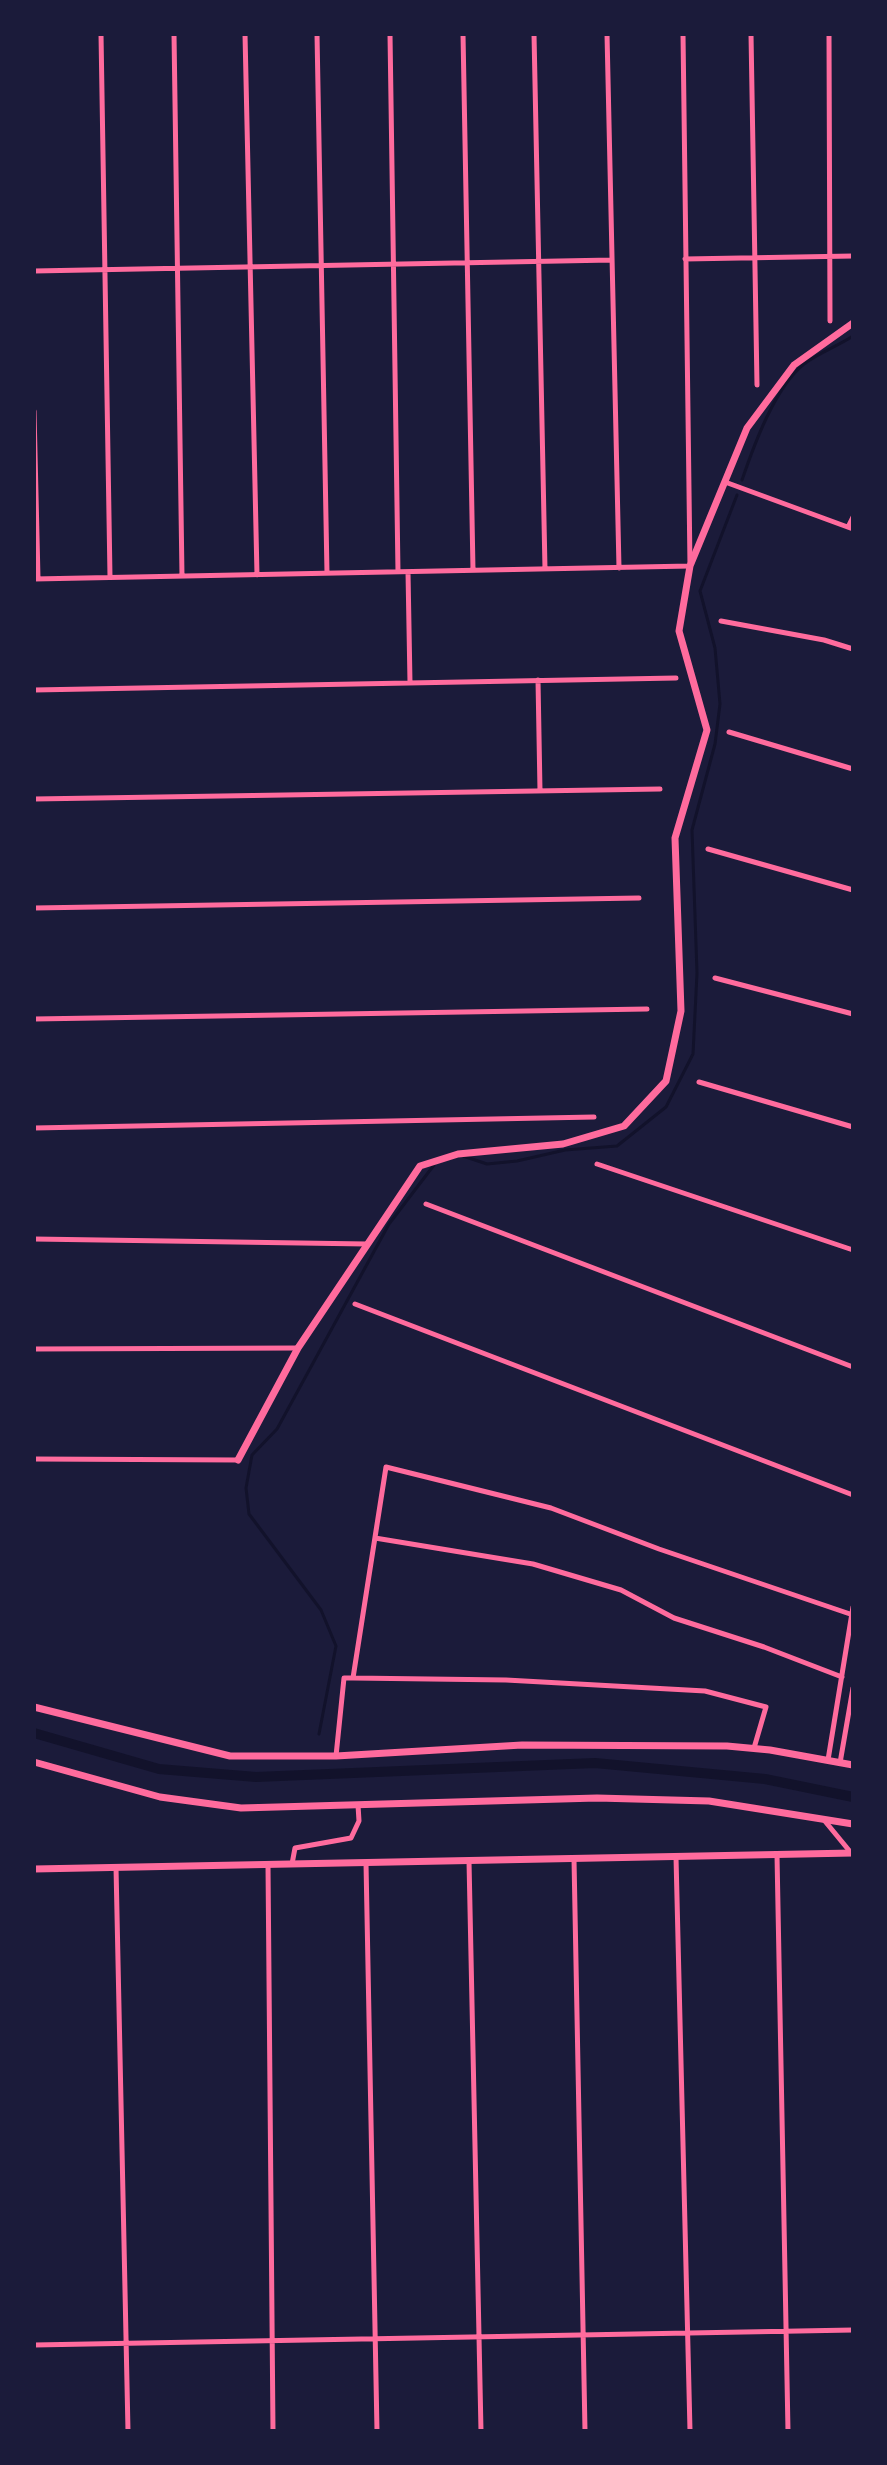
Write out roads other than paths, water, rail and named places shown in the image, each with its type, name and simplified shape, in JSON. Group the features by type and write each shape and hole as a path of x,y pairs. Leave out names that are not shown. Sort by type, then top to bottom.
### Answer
{"street":[{"path":"101,34 110,577"},
{"path":"174,34 182,576"},
{"path":"245,34 257,575"},
{"path":"317,34 327,573"},
{"path":"390,34 398,572"},
{"path":"463,34 473,570"},
{"path":"534,34 545,569"},
{"path":"607,34 619,568"},
{"path":"34,1459 238,1460 298,1348 420,1166 458,1154 563,1144 624,1126 666,1081 681,1011 675,838 707,730 679,631 690,566 683,34"},
{"path":"751,34 757,385"},
{"path":"829,34 830,321"},
{"path":"685,259 853,256"},
{"path":"34,271 612,260"},
{"path":"690,566 747,428 794,365 853,323"},
{"path":"34,411 36,579 690,566"},
{"path":"725,482 850,528 853,517"},
{"path":"408,572 410,683"},
{"path":"721,621 824,640 853,649"},
{"path":"34,690 676,678"},
{"path":"538,680 540,791"},
{"path":"729,732 853,769"},
{"path":"34,799 660,789"},
{"path":"708,849 853,890"},
{"path":"34,908 639,898"},
{"path":"715,978 853,1014"},
{"path":"34,1019 647,1009"},
{"path":"699,1082 853,1127"},
{"path":"34,1128 594,1117"},
{"path":"597,1164 853,1250"},
{"path":"426,1204 853,1367"},
{"path":"34,1239 367,1244"},
{"path":"355,1304 853,1495"},
{"path":"34,1349 298,1348"},
{"path":"353,1678 386,1467 551,1508 659,1549 852,1612 828,1760"},
{"path":"375,1538 533,1564 621,1590 674,1618 764,1647 842,1677"},
{"path":"336,1756 344,1678 506,1680 705,1691 766,1707 754,1748"},
{"path":"840,1763 853,1688"},
{"path":"34,1707 230,1756 336,1756 522,1745 754,1748 853,1765"},
{"path":"34,1762 160,1797 228,1806 597,1798 709,1801 853,1824"},
{"path":"292,1864 295,1848 351,1838 359,1821 358,1805"},
{"path":"824,1820 853,1853"},
{"path":"34,1869 853,1853"},
{"path":"777,1855 788,2431"},
{"path":"676,1857 690,2431"},
{"path":"574,1859 585,2431"},
{"path":"469,1861 481,2431"},
{"path":"366,1863 377,2431"},
{"path":"268,1865 273,2431"},
{"path":"116,1867 128,2431"},
{"path":"34,2345 853,2330"}],"waterway":[{"path":"742,480 767,418 794,374 810,360 853,336"},
{"path":"463,1156 487,1164 565,1150 617,1146 666,1107 693,1054 697,973 692,830 715,744 720,704 715,648 700,591 737,495"},
{"path":"319,1734 336,1646 321,1610 249,1514 246,1488 252,1455 277,1429 389,1224 434,1165"},
{"path":"34,1733 159,1769 256,1777 595,1763 765,1779 853,1797"}]}
